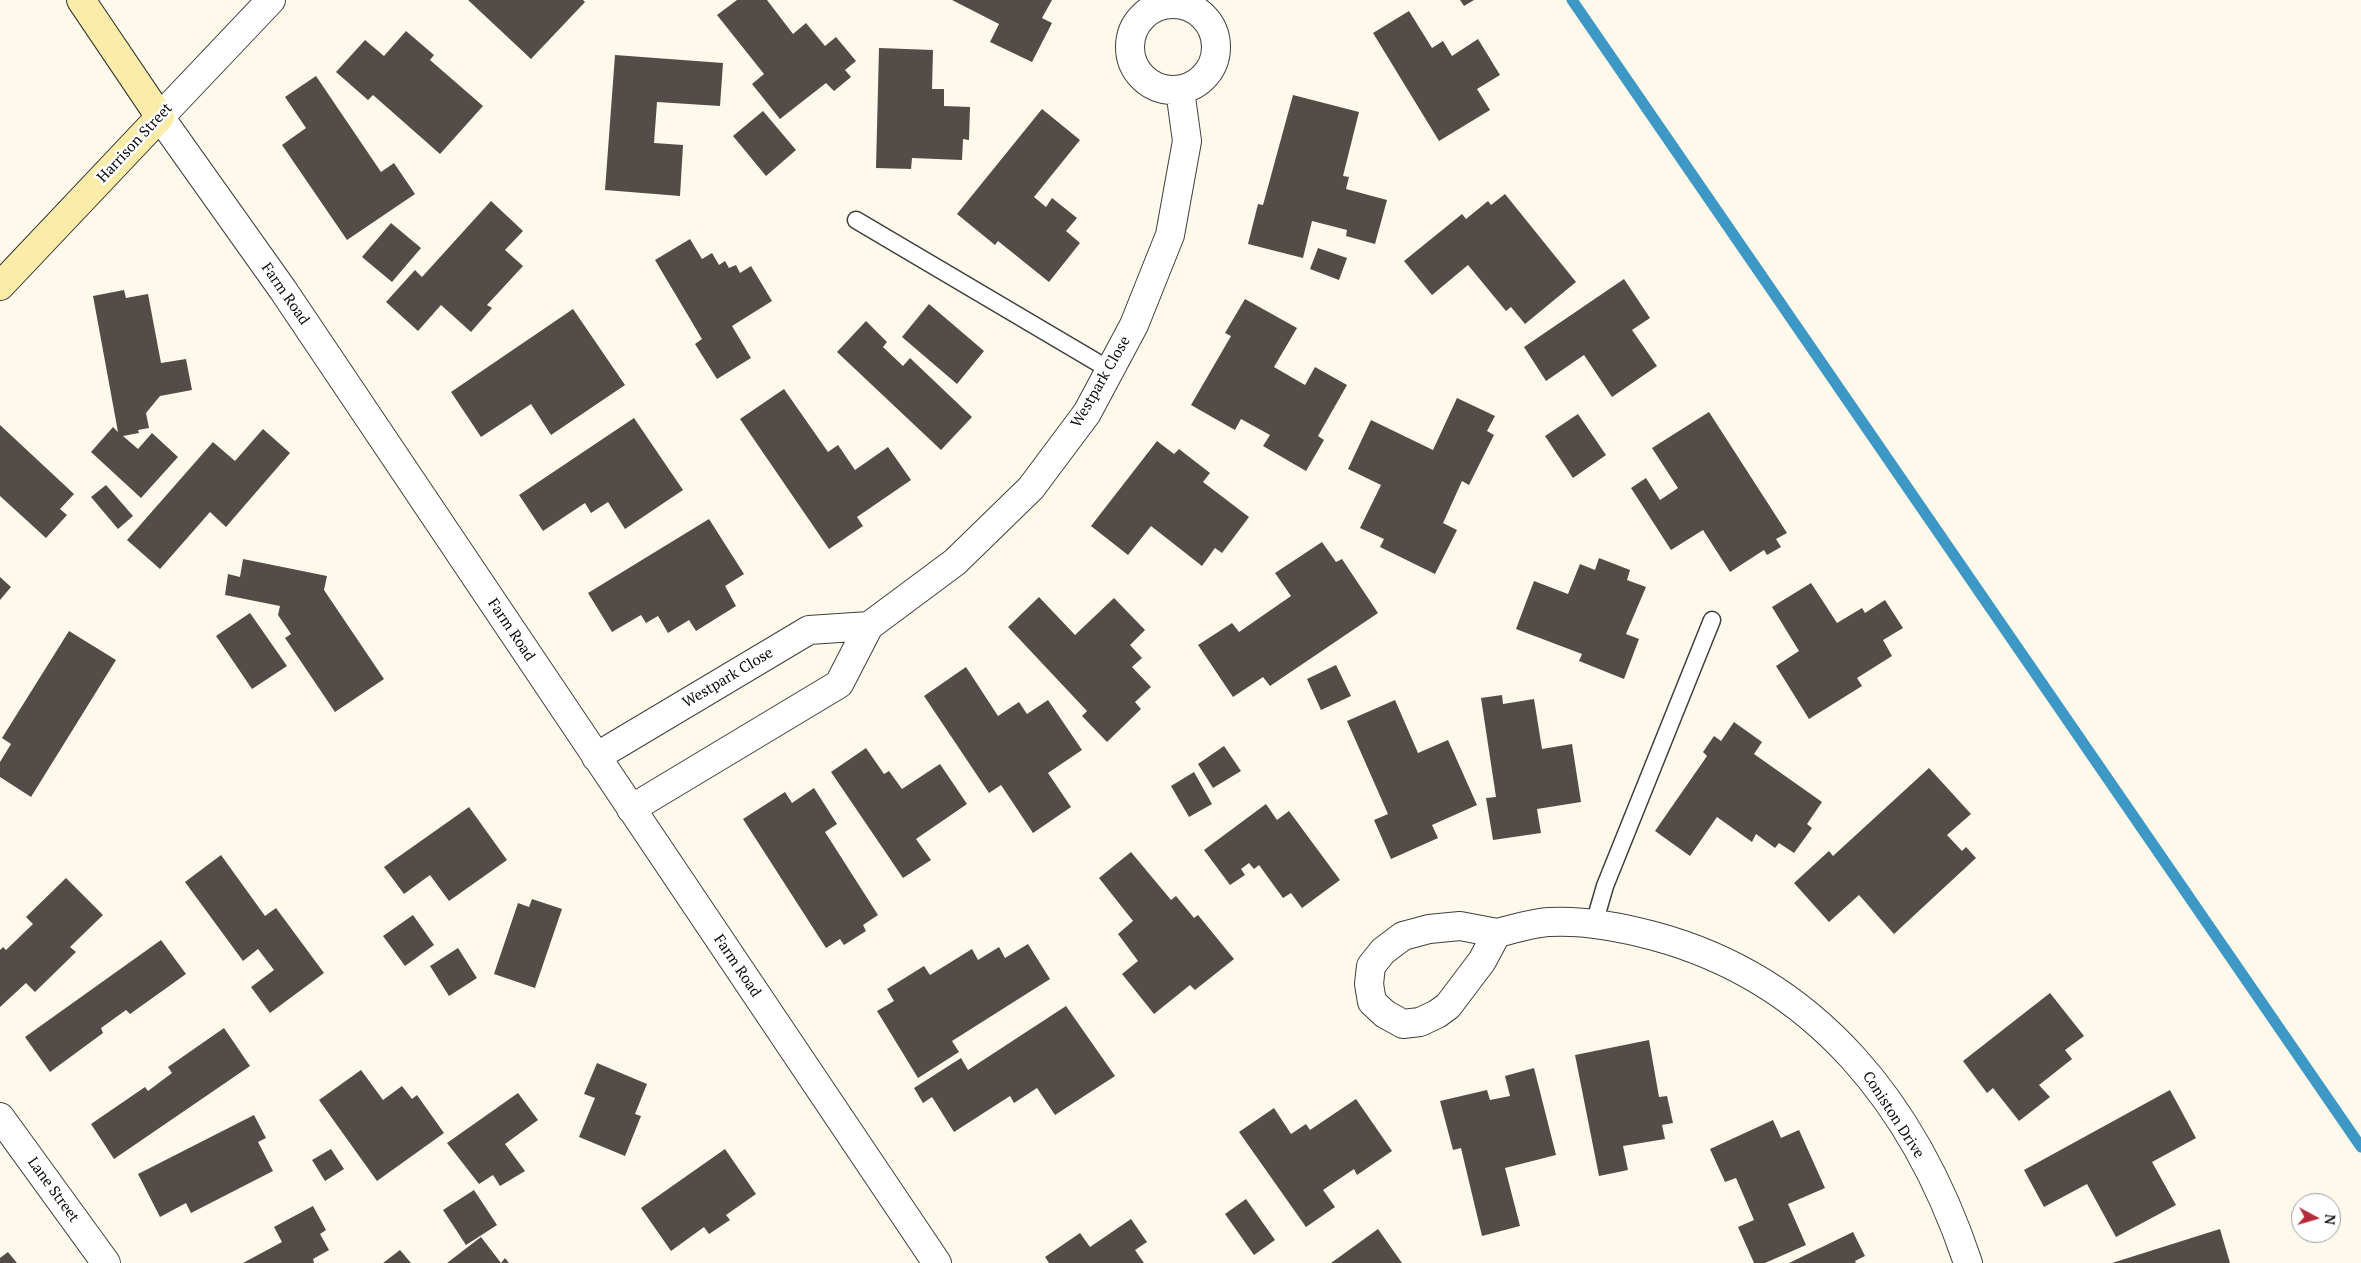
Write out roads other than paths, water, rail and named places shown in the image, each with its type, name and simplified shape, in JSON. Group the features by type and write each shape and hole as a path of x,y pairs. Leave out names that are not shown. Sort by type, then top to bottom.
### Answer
{"street":[{"name":"Farm Road","path":"81,0 160,117 283,290 937,1263"},
{"name":"Harrison Street","path":"0,286 271,0"},
{"name":"Westpark Close","path":"631,809 839,684 869,626 955,562 1031,488 1087,413 1134,325 1170,235 1187,141 1180,90"},
{"name":"Westpark Close","path":"596,757 809,630 869,626"},
{"name":"Coniston Drive","path":"1497,933 1482,960 1448,1006 1437,1014 1420,1022 1402,1024 1384,1014 1372,1002 1369,984 1371,966 1383,950 1403,936 1429,929 1460,926 1497,933 1548,922 1594,924 1682,944 1716,958 1752,976 1798,1005 1837,1040 1872,1078 1906,1131 1938,1188 1968,1263"},
{"name":"Lane Street","path":"0,1116 106,1263"}],"lane":[{"path":"856,220 1110,370"},
{"path":"1594,924 1606,886 1712,620"}],"waterway":[{"path":"1572,0 2361,1147"}]}
